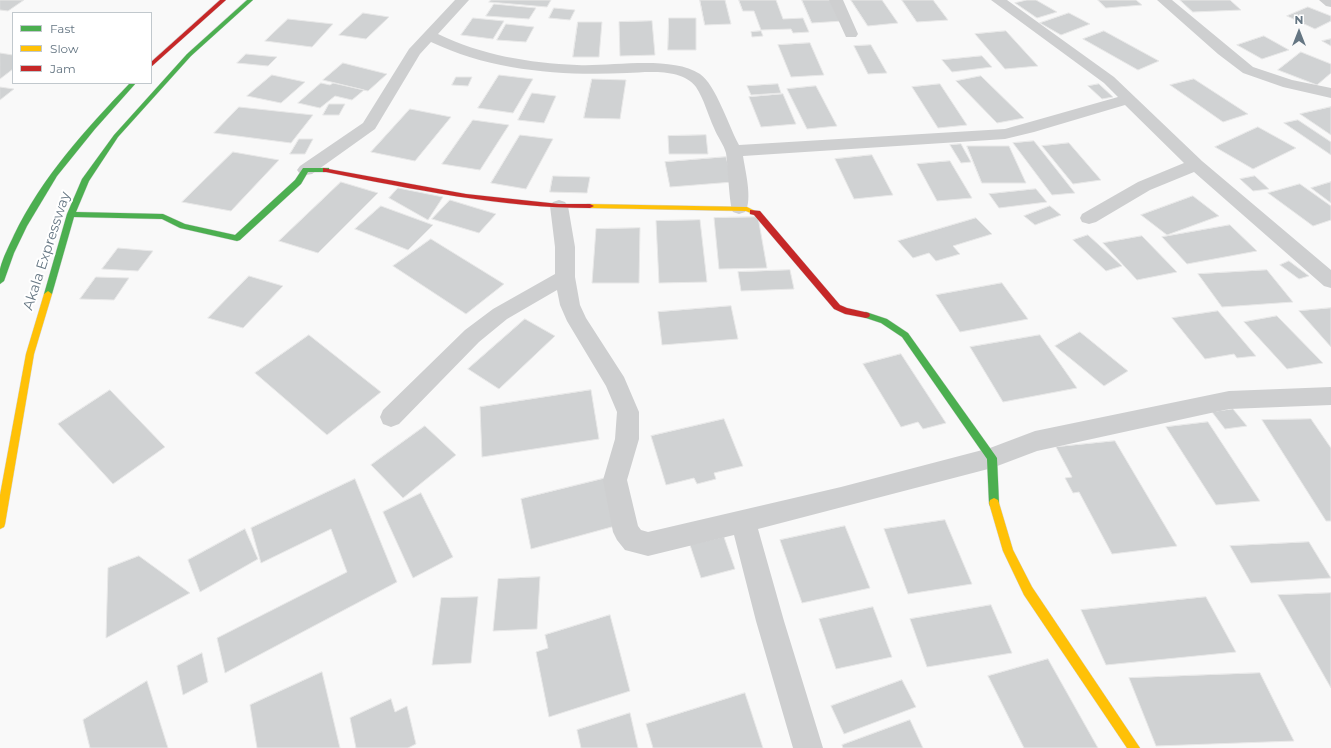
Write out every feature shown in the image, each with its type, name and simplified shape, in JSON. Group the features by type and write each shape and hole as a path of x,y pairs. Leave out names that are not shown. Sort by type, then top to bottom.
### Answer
{"street":[{"path":"152,64 223,0"},
{"name":"Akala Expressway","path":"0,524 30,354 71,214 85,181 116,136 189,55 250,0"},
{"path":"71,214 163,217 183,226 237,238 298,182 306,170 369,126 404,65 428,35 462,0"},
{"path":"836,0 850,34"},
{"path":"998,0 1092,66 1196,165 1331,281"},
{"path":"1164,0 1248,70 1288,84 1331,93"},
{"path":"1326,0 1331,3"},
{"path":"428,35 462,51 526,65 578,70 678,70 695,78 709,97 720,125 734,151 740,199 739,208"},
{"name":"Akala Expressway","path":"0,281 12,244 43,192 79,143 132,84"},
{"path":"734,151 1005,134 1028,129 1128,99"},
{"path":"1089,218 1144,186 1196,165"},
{"path":"306,170 330,170 466,196 558,206 739,208 757,213 837,307 846,313 860,313 886,321 905,334 992,458 994,507 1008,551 1028,591 1134,748"},
{"path":"558,206 565,247 565,277 570,305 576,321 616,383 628,412 627,439 615,480 626,532 634,541 648,544 743,520 841,498 992,458 1035,441 1229,400 1331,396"},
{"path":"391,417 472,336 500,314 565,277"},
{"path":"743,520 770,621 808,748"}],"building":[{"path":"0,0 24,0 8,11 0,10"},
{"path":"491,0 551,0 547,7 489,2"},
{"path":"700,0 725,0 731,24 705,25"},
{"path":"739,0 776,0 783,19 803,18 809,32 793,33 791,29 761,30 754,11 743,11"},
{"path":"802,0 832,0 843,21 812,23"},
{"path":"851,0 882,0 898,23 868,26"},
{"path":"902,0 933,0 948,20 917,22"},
{"path":"1027,0 1036,0 1057,12 1037,18 1015,3"},
{"path":"1098,0 1136,0 1142,5 1106,8"},
{"path":"1180,0 1230,0 1241,10 1193,12"},
{"path":"494,4 536,8 529,19 486,16"},
{"path":"1308,7 1331,16 1331,21 1315,29 1287,16"},
{"path":"554,8 575,10 570,20 549,18"},
{"path":"363,13 389,17 366,39 339,35"},
{"path":"1069,13 1090,24 1061,35 1040,23"},
{"path":"473,18 504,21 493,39 461,35"},
{"path":"669,18 696,18 696,50 668,50"},
{"path":"288,19 333,24 312,47 265,41"},
{"path":"652,21 655,55 620,56 619,22"},
{"path":"578,22 602,22 599,57 573,57"},
{"path":"506,24 534,27 526,42 497,40"},
{"path":"761,31 763,36 752,37 751,32"},
{"path":"1006,31 1038,66 1005,69 975,34"},
{"path":"1104,31 1159,61 1138,70 1083,39"},
{"path":"1264,36 1289,50 1262,59 1237,45"},
{"path":"1331,39 1331,46 1322,41"},
{"path":"810,43 824,75 791,77 778,45"},
{"path":"871,45 887,73 868,74 854,46"},
{"path":"1301,52 1331,64 1331,73 1317,85 1278,70"},
{"path":"0,53 12,55 12,70 0,79"},
{"path":"246,54 277,57 268,66 237,63"},
{"path":"982,56 992,67 952,72 942,60"},
{"path":"343,63 387,74 368,91 323,80"},
{"path":"272,75 305,82 281,103 247,96"},
{"path":"499,75 533,79 513,113 478,108"},
{"path":"981,76 1024,118 997,123 956,81"},
{"path":"456,77 472,77 468,86 452,85"},
{"path":"592,79 626,80 620,119 584,118"},
{"path":"1194,79 1248,114 1223,122 1170,85"},
{"path":"321,83 330,85 333,83 364,90 352,100 335,96 320,108 298,103"},
{"path":"778,84 781,93 751,95 747,86"},
{"path":"940,84 967,125 938,128 912,87"},
{"path":"1099,84 1113,97 1102,99 1088,86"},
{"path":"816,86 837,126 807,129 787,89"},
{"path":"0,87 14,89 0,100"},
{"path":"532,93 556,96 544,123 518,120"},
{"path":"783,94 796,124 761,127 749,97"},
{"path":"329,104 345,104 339,115 323,115"},
{"path":"239,107 313,115 291,143 214,133"},
{"path":"1331,107 1331,135 1300,114"},
{"path":"410,109 451,117 415,161 371,152"},
{"path":"473,120 509,125 480,170 442,164"},
{"path":"1298,120 1331,142 1331,155 1284,123"},
{"path":"1258,127 1296,148 1253,169 1215,147"},
{"path":"520,135 553,139 526,189 491,183"},
{"path":"706,135 708,154 669,154 668,136"},
{"path":"299,139 313,139 305,154 290,154"},
{"path":"1034,141 1075,193 1052,195 1013,143"},
{"path":"1069,143 1101,180 1073,184 1042,146"},
{"path":"961,144 971,162 961,163 950,145"},
{"path":"967,146 1009,146 1026,183 982,183"},
{"path":"233,152 279,160 231,211 182,202"},
{"path":"872,155 893,195 854,199 835,159"},
{"path":"726,157 733,182 670,187 665,162"},
{"path":"950,161 972,198 937,201 917,164"},
{"path":"553,176 590,177 587,193 550,192"},
{"path":"1255,176 1269,189 1253,191 1240,179"},
{"path":"341,182 378,193 318,253 279,241"},
{"path":"1331,182 1331,203 1311,188"},
{"path":"1300,184 1331,206 1331,220 1313,226 1268,193"},
{"path":"398,188 443,197 428,220 389,198"},
{"path":"1036,189 1047,202 999,208 989,194"},
{"path":"1193,196 1219,216 1167,235 1141,215"},
{"path":"450,200 496,214 479,233 432,219"},
{"path":"381,206 433,225 408,250 355,229"},
{"path":"1050,206 1061,215 1035,225 1024,216"},
{"path":"758,217 767,268 719,269 714,218"},
{"path":"976,218 992,234 953,246 960,254 936,261 929,253 913,258 898,241"},
{"path":"700,220 707,282 659,283 656,221"},
{"path":"1230,225 1257,251 1187,264 1162,237"},
{"path":"640,228 639,283 592,283 596,229"},
{"path":"1088,235 1122,266 1106,271 1073,240"},
{"path":"1142,236 1177,272 1137,280 1103,243"},
{"path":"431,239 504,284 466,314 393,266"},
{"path":"118,248 153,251 138,271 102,269"},
{"path":"1289,261 1309,276 1299,279 1280,265"},
{"path":"790,270 794,289 741,291 738,272"},
{"path":"1267,270 1293,302 1222,307 1198,274"},
{"path":"249,276 283,286 243,328 208,318"},
{"path":"96,277 129,278 114,300 80,299"},
{"path":"1002,283 1028,319 960,332 936,295"},
{"path":"731,306 738,339 662,345 658,312"},
{"path":"1331,308 1331,347 1299,311"},
{"path":"1218,311 1256,356 1237,358 1234,354 1205,359 1172,318"},
{"path":"1277,316 1323,363 1287,369 1244,322"},
{"path":"525,319 555,336 499,389 468,369"},
{"path":"1080,332 1128,371 1104,386 1055,346"},
{"path":"309,335 381,392 327,435 255,373"},
{"path":"1040,335 1077,388 1003,402 970,347"},
{"path":"901,354 946,423 923,429 918,422 901,427 863,364"},
{"path":"110,390 165,447 113,484 58,424"},
{"path":"591,390 599,439 482,457 480,407"},
{"path":"1233,409 1247,426 1225,429 1212,412"},
{"path":"724,419 743,466 714,473 716,479 697,484 694,478 666,485 651,436"},
{"path":"1311,419 1331,448 1331,521 1326,521 1262,420"},
{"path":"1208,422 1260,501 1216,505 1166,427"},
{"path":"425,426 456,455 403,498 371,465"},
{"path":"1115,441 1177,546 1112,554 1079,492 1073,493 1065,478 1072,477 1056,447"},
{"path":"606,478 619,525 531,549 521,499"},
{"path":"355,479 397,582 225,673 217,638 347,572 331,529 261,563 251,528"},
{"path":"421,493 453,557 413,578 383,512"},
{"path":"945,520 972,584 908,594 884,529"},
{"path":"845,526 870,588 802,603 780,540"},
{"path":"245,529 258,559 200,592 188,560"},
{"path":"724,537 735,569 701,578 690,545"},
{"path":"1309,542 1331,578 1251,583 1230,546"},
{"path":"139,556 190,593 106,638 108,568"},
{"path":"540,577 537,629 493,631 498,579"},
{"path":"1331,593 1331,688 1278,595"},
{"path":"478,597 471,663 432,665 441,598"},
{"path":"1206,597 1236,652 1106,665 1081,610"},
{"path":"991,605 1012,653 927,667 910,619"},
{"path":"873,607 892,657 836,669 819,619"},
{"path":"610,615 630,691 549,717 536,652 548,648 545,635"},
{"path":"202,653 208,682 183,695 177,666"},
{"path":"1048,659 1098,748 1024,748 988,676"},
{"path":"322,672 340,748 257,748 250,705"},
{"path":"1260,673 1294,741 1156,746 1129,678"},
{"path":"902,680 916,707 844,734 831,706"},
{"path":"147,681 168,748 90,748 83,720"},
{"path":"745,693 763,748 653,748 646,724"},
{"path":"391,699 395,712 407,706 416,744 408,748 356,748 350,718"},
{"path":"630,713 638,748 581,748 577,730"},
{"path":"910,720 923,748 843,748 842,745"}],"traffic: fast":[{"path":"48,294 71,214 85,181 116,136 189,55 250,0"},
{"path":"0,281 10,253 23,226 54,175 92,128 132,84"},
{"path":"71,214 163,217 183,226 237,238 298,182 306,170 326,170"},
{"path":"866,315 884,321 905,335 992,458 994,503"}],"traffic: slow":[{"path":"590,206 747,209 753,212"},
{"path":"0,524 30,354 48,294"},
{"path":"994,503 1008,551 1028,591 1134,748"}],"traffic: jam":[{"path":"152,64 223,0"},
{"path":"326,170 466,196 559,206 590,206"},
{"path":"753,212 757,213 837,307 845,311 866,315"}]}
